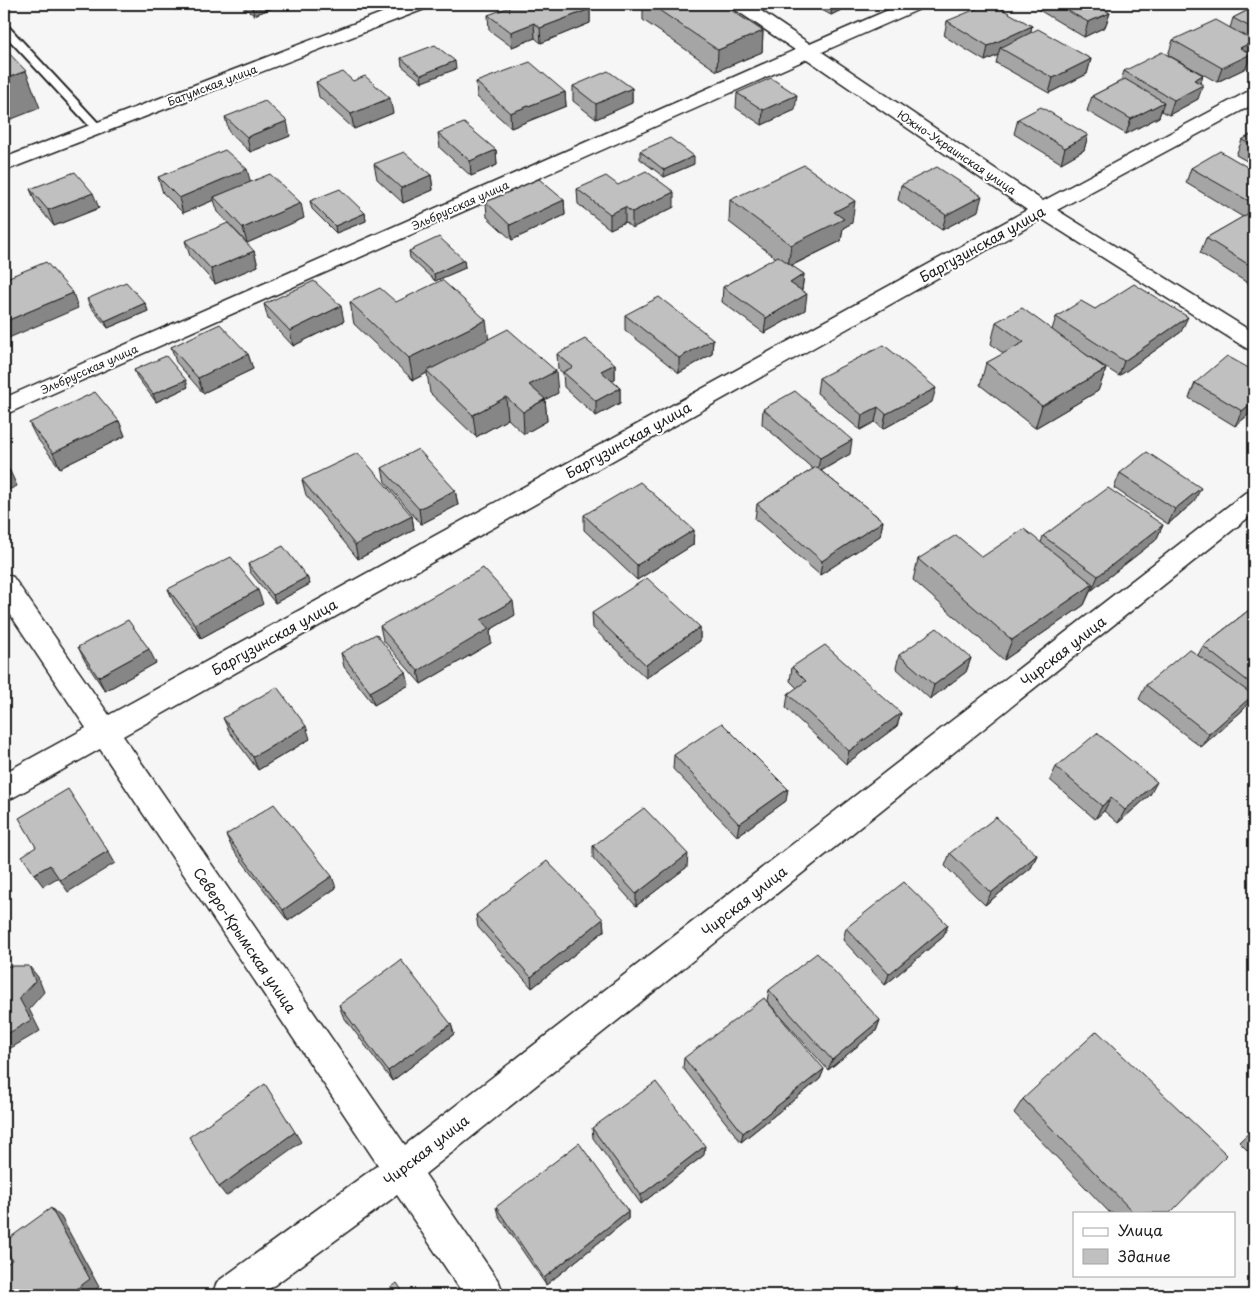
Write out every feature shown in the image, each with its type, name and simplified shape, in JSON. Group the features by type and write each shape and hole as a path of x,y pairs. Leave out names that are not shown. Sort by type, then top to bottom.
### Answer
{"street":[{"name":"Батумская улица","path":"4,166 421,4"},
{"name":"Южно-Украинская улица","path":"739,4 1042,210 1254,343"},
{"name":"Эльбрусская улица","path":"4,407 916,4"},
{"name":"Баргузинская улица","path":"4,788 1042,210 1254,96"},
{"name":"Чирская улица","path":"230,1295 401,1170 1254,500"},
{"name":"Северо-Крымская улица","path":"4,584 486,1295"}],"lane":[{"path":"4,6 10,4"},
{"path":"4,28 98,129"}],"building":[{"path":"518,4 583,4 590,9 540,28 534,23 511,32 488,15"},
{"path":"650,4 722,4 763,31 718,50"},
{"path":"988,4 993,4 1032,26 988,46 947,21"},
{"path":"1056,4 1094,4 1110,13 1088,22"},
{"path":"1254,7 1254,29 1233,18"},
{"path":"1216,20 1254,41 1240,48 1251,54 1222,68 1173,40"},
{"path":"1038,29 1091,59 1053,78 1000,48"},
{"path":"435,45 455,61 421,75 401,58"},
{"path":"4,48 26,71 4,79"},
{"path":"1162,52 1203,75 1194,80 1203,85 1174,100 1124,71"},
{"path":"530,62 565,92 510,113 476,82"},
{"path":"608,71 632,88 596,104 573,86"},
{"path":"343,72 353,81 365,76 390,98 351,114 316,82"},
{"path":"771,78 797,95 763,110 737,93"},
{"path":"1125,79 1164,102 1131,119 1092,96"},
{"path":"265,101 287,121 247,137 225,117"},
{"path":"1041,107 1088,135 1065,148 1018,119"},
{"path":"464,123 496,150 470,161 438,133"},
{"path":"1254,133 1254,146 1242,140"},
{"path":"670,138 694,156 664,170 640,151"},
{"path":"225,150 247,169 179,198 158,177"},
{"path":"1220,151 1254,171 1254,204 1191,168"},
{"path":"404,152 431,175 401,188 374,164"},
{"path":"804,165 855,201 834,212 844,219 791,245 730,200"},
{"path":"937,167 982,196 946,215 901,185"},
{"path":"646,171 674,192 632,212 625,207 610,214 577,189 606,176 618,185"},
{"path":"75,172 93,193 48,210 30,189"},
{"path":"270,174 301,203 243,228 214,197"},
{"path":"539,179 564,200 510,225 486,202"},
{"path":"340,189 365,213 335,226 310,201"},
{"path":"1251,212 1254,214 1254,268 1206,238"},
{"path":"228,223 254,251 211,269 185,241"},
{"path":"439,237 464,260 434,274 409,251"},
{"path":"778,256 804,274 790,283 807,294 766,318 723,287"},
{"path":"46,262 73,293 4,322 4,279"},
{"path":"442,280 486,320 409,358 350,302 380,288 396,302"},
{"path":"314,281 341,306 290,331 264,304"},
{"path":"126,282 145,303 105,321 87,299"},
{"path":"1134,284 1188,317 1124,361 1056,317 1081,301 1095,309"},
{"path":"659,297 713,339 679,358 625,315"},
{"path":"1022,308 1106,369 1042,406 986,363 1024,342 996,322"},
{"path":"220,324 248,354 198,378 171,347"},
{"path":"508,329 556,371 529,385 545,399 523,412 506,397 473,415 427,371"},
{"path":"585,339 615,364 601,371 620,388 596,401 563,372 573,367 557,354"},
{"path":"884,345 936,388 886,414 878,407 862,415 819,378"},
{"path":"166,356 186,380 153,394 134,370"},
{"path":"1227,356 1254,371 1254,401 1242,411 1195,383"},
{"path":"795,391 852,440 820,458 763,409"},
{"path":"95,392 119,421 53,453 29,423"},
{"path":"418,449 455,490 419,509 382,468"},
{"path":"1147,452 1201,488 1175,509 1120,473"},
{"path":"358,453 412,516 355,545 302,480"},
{"path":"4,463 10,471 4,474"},
{"path":"816,467 883,521 822,561 757,504"},
{"path":"640,482 694,530 637,565 584,515"},
{"path":"1108,488 1163,525 1098,576 1043,536"},
{"path":"1024,529 1093,584 1012,640 918,559 956,535 982,557"},
{"path":"283,546 307,577 273,595 248,564"},
{"path":"231,557 258,590 195,624 168,589"},
{"path":"483,568 513,601 481,620 489,629 418,671 380,626"},
{"path":"647,578 700,627 646,665 592,613"},
{"path":"1254,606 1254,686 1203,646"},
{"path":"128,620 149,649 98,677 78,647"},
{"path":"937,628 971,658 934,685 899,655"},
{"path":"376,634 406,672 370,692 341,653"},
{"path":"825,645 901,713 849,751 788,694 806,681 792,667"},
{"path":"1189,649 1253,695 1209,734 1146,685"},
{"path":"277,687 306,726 253,757 223,718"},
{"path":"722,723 788,789 739,824 674,755"},
{"path":"1097,733 1157,782 1125,810 1111,798 1102,806 1056,767"},
{"path":"68,789 108,851 60,880 50,865 34,874 22,856 36,847 19,818"},
{"path":"274,804 332,876 283,910 226,835"},
{"path":"644,808 688,854 636,894 593,846"},
{"path":"996,817 1037,855 991,893 950,853"},
{"path":"547,861 603,919 531,977 476,915"},
{"path":"904,882 948,925 889,974 846,928"},
{"path":"817,953 880,1020 832,1060 769,990"},
{"path":"401,960 451,1024 388,1071 339,1005"},
{"path":"4,966 29,966 35,981 19,998 31,1020 4,1036"},
{"path":"764,998 824,1069 743,1133 684,1058"},
{"path":"1097,1031 1227,1155 1171,1212 1133,1212 1023,1099"},
{"path":"656,1082 705,1146 641,1195 592,1128"},
{"path":"265,1084 295,1132 219,1187 189,1137"},
{"path":"1254,1128 1254,1137 1250,1133"},
{"path":"579,1143 628,1211 544,1278 496,1207"},
{"path":"51,1208 90,1279 68,1295 4,1295 4,1266 12,1260 4,1242"},
{"path":"397,1283 405,1295 382,1295"},
{"path":"957,1287 965,1295 949,1295"},
{"path":"685,1289 690,1295 678,1295"}]}
